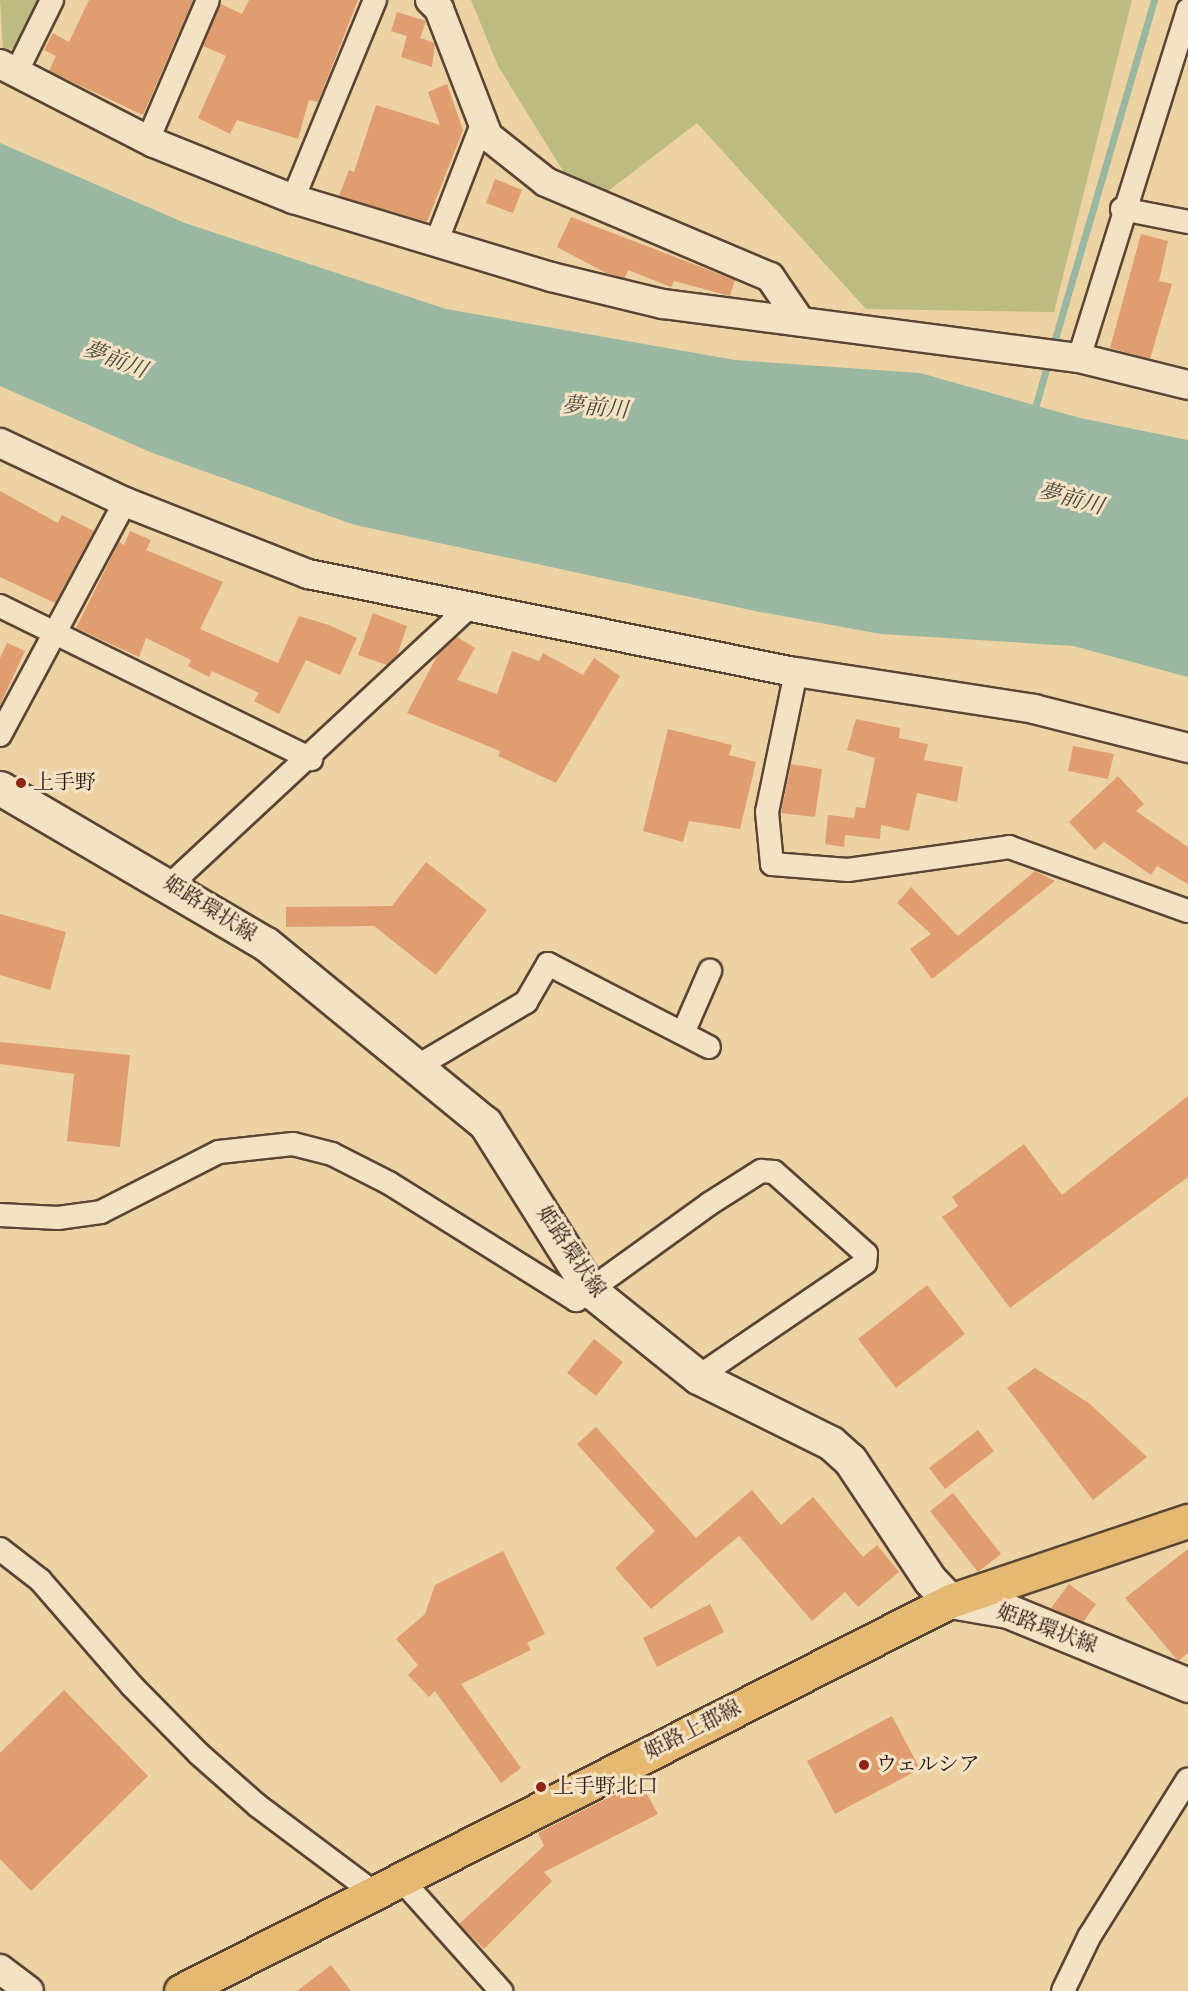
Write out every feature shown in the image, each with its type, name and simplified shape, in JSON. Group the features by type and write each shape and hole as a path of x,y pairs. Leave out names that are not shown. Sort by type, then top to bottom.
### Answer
{"main road":[{"name":"姫路環状線","path":"0,788 171,884 266,944 485,1123 591,1291 698,1377 831,1443 850,1460 930,1580 950,1601 1008,1611 1188,1685"},
{"name":"姫路上郡線","path":"181,1991 386,1885 950,1601 1188,1521"}],"street":[{"path":"52,0 8,68 148,140 293,199 436,243 663,304 1079,358 1188,385"},
{"path":"148,140 208,0"},
{"path":"293,199 375,0"},
{"path":"429,0 439,9 488,136 546,183 770,278 800,321"},
{"path":"1079,358 1122,209 1186,21"},
{"path":"436,243 483,122"},
{"path":"1122,209 1188,222"},
{"path":"0,443 125,502 309,574 467,609 796,672 1034,709 1188,748"},
{"path":"0,735 57,633 125,502"},
{"path":"0,606 311,759"},
{"path":"171,884 311,759 467,609"},
{"path":"796,672 767,812 772,864 848,870 1009,846 1188,911"},
{"path":"418,1066 526,1002 548,964 709,1047"},
{"path":"683,1033 710,971"},
{"path":"0,1215 58,1218 101,1212 219,1152 293,1144 332,1154 389,1183 576,1300 761,1171 774,1173 866,1254 865,1263 698,1377"},
{"path":"0,1549 40,1580 132,1686 199,1754 258,1806 386,1885 501,1991"},
{"path":"1063,1991 1089,1937 1188,1779"},
{"path":"0,1969 29,1991"}],"shaded area":[{"path":"0,0 40,0 16,48 3,51"},
{"path":"471,0 1132,0 1054,312 866,309 697,123 586,208 498,66"}],"water":[{"name":"夢前川","path":"0,143 185,223 446,309 735,360 920,373 1080,418 1188,440 1188,677 1073,646 881,634 760,612 355,525 150,452 0,386"}],"building":[{"path":"89,0 193,0 143,115 49,71 56,56 44,50 53,33 69,42"},
{"path":"249,0 358,0 318,102 309,100 298,139 237,120 230,134 198,118 226,56 203,46 221,4 242,14"},
{"path":"397,12 426,21 420,38 435,43 432,67 401,57 407,36 391,31"},
{"path":"447,84 463,130 427,222 339,196 349,170 354,172 376,105 440,125 428,92"},
{"path":"495,179 522,190 513,213 486,203"},
{"path":"571,217 735,280 730,296 674,281 671,287 628,270 625,278 606,273 557,247"},
{"path":"1141,234 1168,241 1159,281 1172,284 1150,359 1110,348"},
{"path":"0,491 58,523 62,515 94,531 55,603 0,577"},
{"path":"130,531 151,540 146,550 223,582 200,629 278,663 299,616 329,625 357,638 340,675 306,660 279,714 254,701 259,693 212,671 209,677 188,666 191,660 146,638 139,657 76,628 119,542 124,545"},
{"path":"373,613 407,626 397,656 387,665 358,655"},
{"path":"457,637 475,648 457,680 497,694 512,651 539,661 543,653 583,675 594,658 620,676 556,783 498,756 500,751 407,713 438,654"},
{"path":"7,643 25,651 0,705 0,658"},
{"path":"856,719 900,728 899,738 928,744 924,760 963,767 957,802 917,793 909,831 881,825 880,839 845,835 844,847 825,844 828,815 854,818 856,807 865,808 875,758 847,750"},
{"path":"668,729 732,745 729,755 756,762 740,829 689,821 683,842 643,831"},
{"path":"1073,746 1114,754 1108,779 1068,771"},
{"path":"791,764 822,769 815,817 781,813"},
{"path":"1118,776 1144,804 1136,811 1188,847 1188,884 1157,866 1151,875 1104,842 1095,850 1069,822"},
{"path":"426,862 487,910 436,975 374,926 286,927 286,907 392,906"},
{"path":"1035,871 1055,881 932,979 910,949 931,934 897,903 911,887 958,936"},
{"path":"0,914 66,932 50,990 0,975"},
{"path":"0,1042 130,1055 120,1147 67,1141 74,1074 0,1064"},
{"path":"1188,1096 1188,1177 1010,1308 942,1217 958,1206 952,1197 1024,1144 1062,1195"},
{"path":"927,1285 965,1334 896,1388 858,1339"},
{"path":"594,1339 623,1362 596,1396 567,1373"},
{"path":"1035,1368 1090,1404 1147,1457 1093,1500 1007,1388"},
{"path":"596,1427 696,1538 752,1490 781,1525 813,1497 863,1557 877,1545 899,1572 858,1607 845,1592 812,1621 739,1536 651,1609 615,1568 655,1531 577,1444"},
{"path":"978,1430 994,1451 945,1489 929,1468"},
{"path":"953,1493 1001,1554 978,1572 930,1511"},
{"path":"1188,1549 1188,1653 1178,1661 1125,1598"},
{"path":"503,1551 545,1634 527,1643 531,1650 461,1684 521,1768 501,1783 435,1691 429,1697 408,1675 418,1665 396,1639 425,1614 435,1585"},
{"path":"1069,1584 1096,1604 1083,1622 1051,1608"},
{"path":"710,1604 724,1632 657,1667 643,1638"},
{"path":"64,1690 148,1776 31,1891 0,1859 0,1753"},
{"name":"ウェルシア","path":"892,1716 920,1769 835,1814 807,1761"},
{"path":"640,1782 658,1814 544,1872 552,1881 484,1949 459,1924 544,1846 538,1833"},
{"path":"331,1965 351,1991 297,1991"}],"waterway":[{"path":"1052,349 1154,0"},
{"path":"1033,415 1049,359"}],"place":[{"name":"上手野","path":"21,783"},
{"name":"ウェルシア","path":"864,1765"},
{"name":"上手野北口","path":"541,1787"}]}
